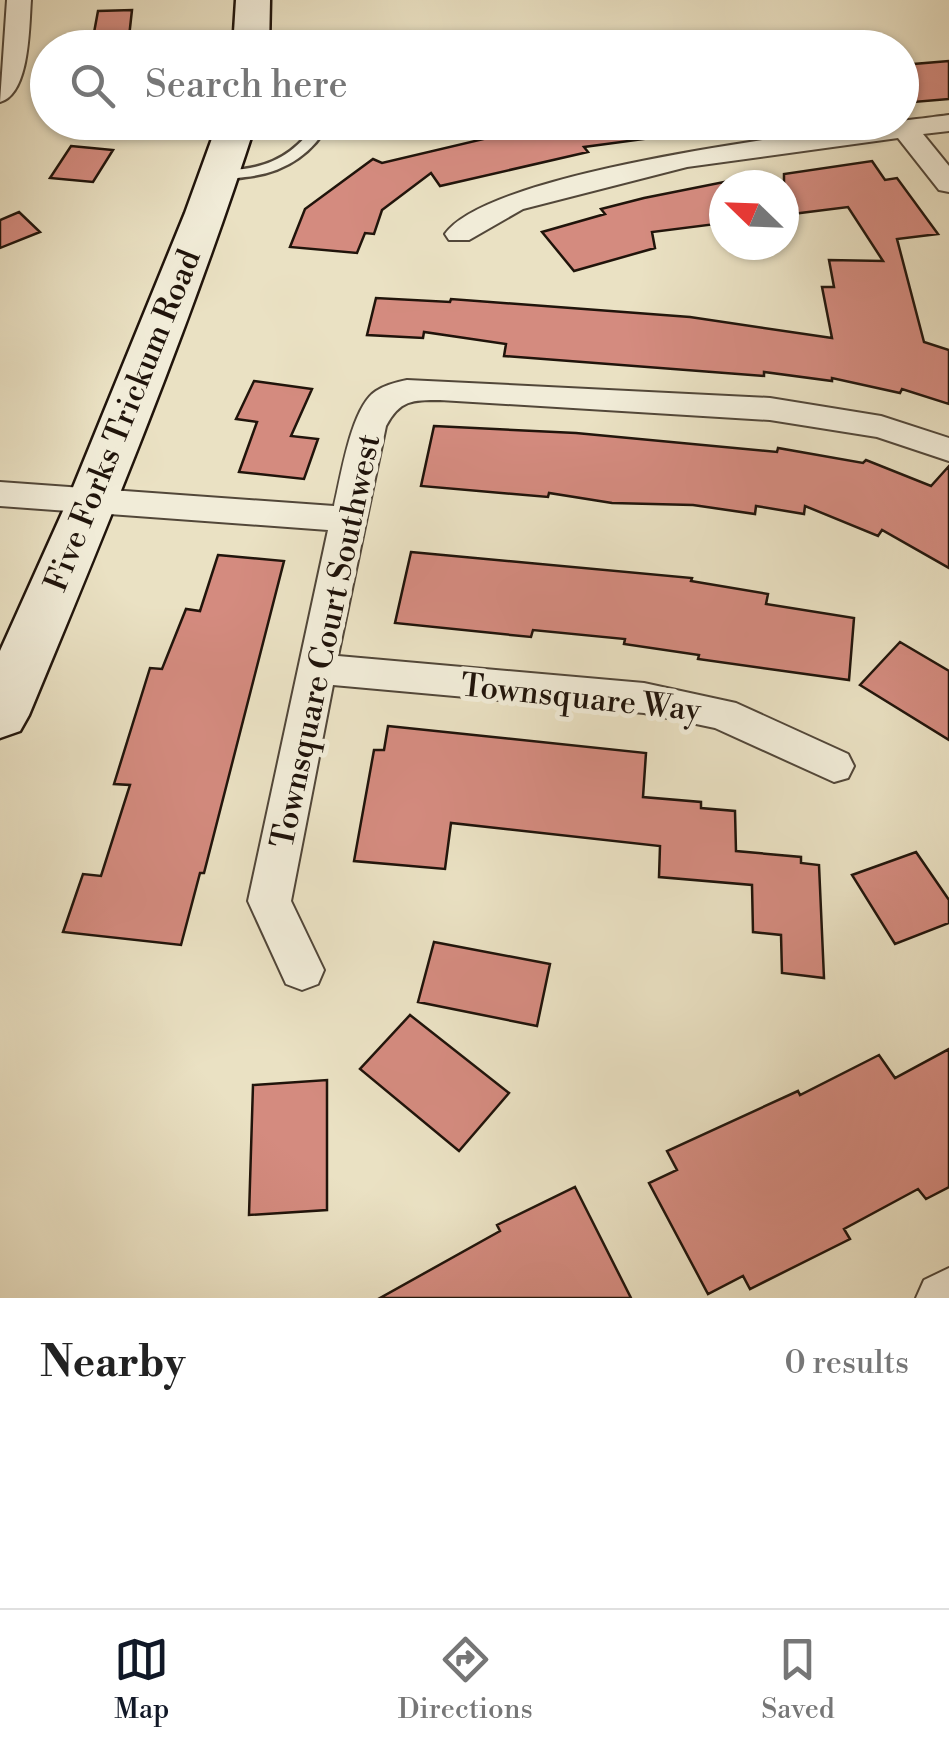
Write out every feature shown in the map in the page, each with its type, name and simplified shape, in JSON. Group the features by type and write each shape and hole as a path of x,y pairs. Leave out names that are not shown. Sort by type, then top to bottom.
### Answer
{"main road":[{"path":"252,30 254,0"},
{"name":"Five Forks Trickum Road","path":"0,715 92,502 232,140"}],"street":[{"path":"0,94 15,58 12,3"},
{"path":"919,127 949,123"},
{"path":"459,234 513,203 686,159 825,140"},
{"path":"914,140 949,184"},
{"name":"Townsquare Court Southwest","path":"302,970 269,901 348,519 370,426 384,400 407,390 770,409 880,427 949,450"},
{"path":"0,494 348,519"},
{"name":"Townsquare Way","path":"316,669 644,698 722,714 834,766"},
{"path":"942,1298 949,1294"}],"lane":[{"path":"221,174 277,166 314,140"}],"building":[{"path":"132,10 130,30 94,30 98,11"},
{"path":"949,61 949,99 919,102 919,64"},
{"path":"480,140 636,140 584,147 588,152 440,186 431,173 382,210 374,234 365,233 357,253 290,247 305,209 373,159 382,163"},
{"path":"71,146 113,150 93,182 50,178"},
{"path":"872,161 885,180 897,178 938,234 897,239 924,342 949,350 949,404 902,389 900,393 832,378 504,356 506,344 424,332 423,338 367,335 376,298 450,302 451,299 690,317 832,338 822,287 834,287 829,260 883,261 848,207 799,213 799,172"},
{"path":"709,185 709,225 652,232 655,248 574,271 542,232 605,214 601,209"},
{"path":"19,212 40,232 0,248 0,220"},
{"path":"254,381 312,389 291,436 318,439 304,479 239,472 257,422 236,419"},
{"path":"434,426 576,433 777,452 778,448 863,463 866,460 931,486 949,466 949,568 882,530 878,536 805,506 804,514 756,506 755,514 693,505 612,503 549,493 548,497 421,486"},
{"path":"411,552 692,578 691,581 768,594 766,604 854,618 849,680 698,659 699,655 624,644 625,639 533,630 531,637 395,623"},
{"path":"218,555 284,561 204,873 200,873 181,945 63,932 83,874 101,876 130,785 114,784 150,668 162,669 186,609 200,611"},
{"path":"900,642 949,671 949,740 860,685"},
{"path":"388,726 646,753 643,797 701,802 701,808 735,811 736,851 801,857 801,863 819,865 824,978 782,973 781,935 753,932 752,885 659,877 660,846 451,823 445,869 354,861 374,750 384,750"},
{"path":"916,852 949,900 949,923 895,944 852,875"},
{"path":"434,942 550,964 537,1026 418,1002"},
{"path":"410,1015 509,1093 459,1151 360,1069"},
{"path":"949,1049 949,1187 926,1199 918,1189 844,1229 850,1239 750,1289 743,1276 708,1294 649,1183 677,1170 667,1151 798,1091 800,1095 879,1055 895,1078"},
{"path":"327,1080 327,1210 249,1215 253,1085"},
{"path":"575,1187 631,1298 380,1298 500,1231 497,1225"}]}
